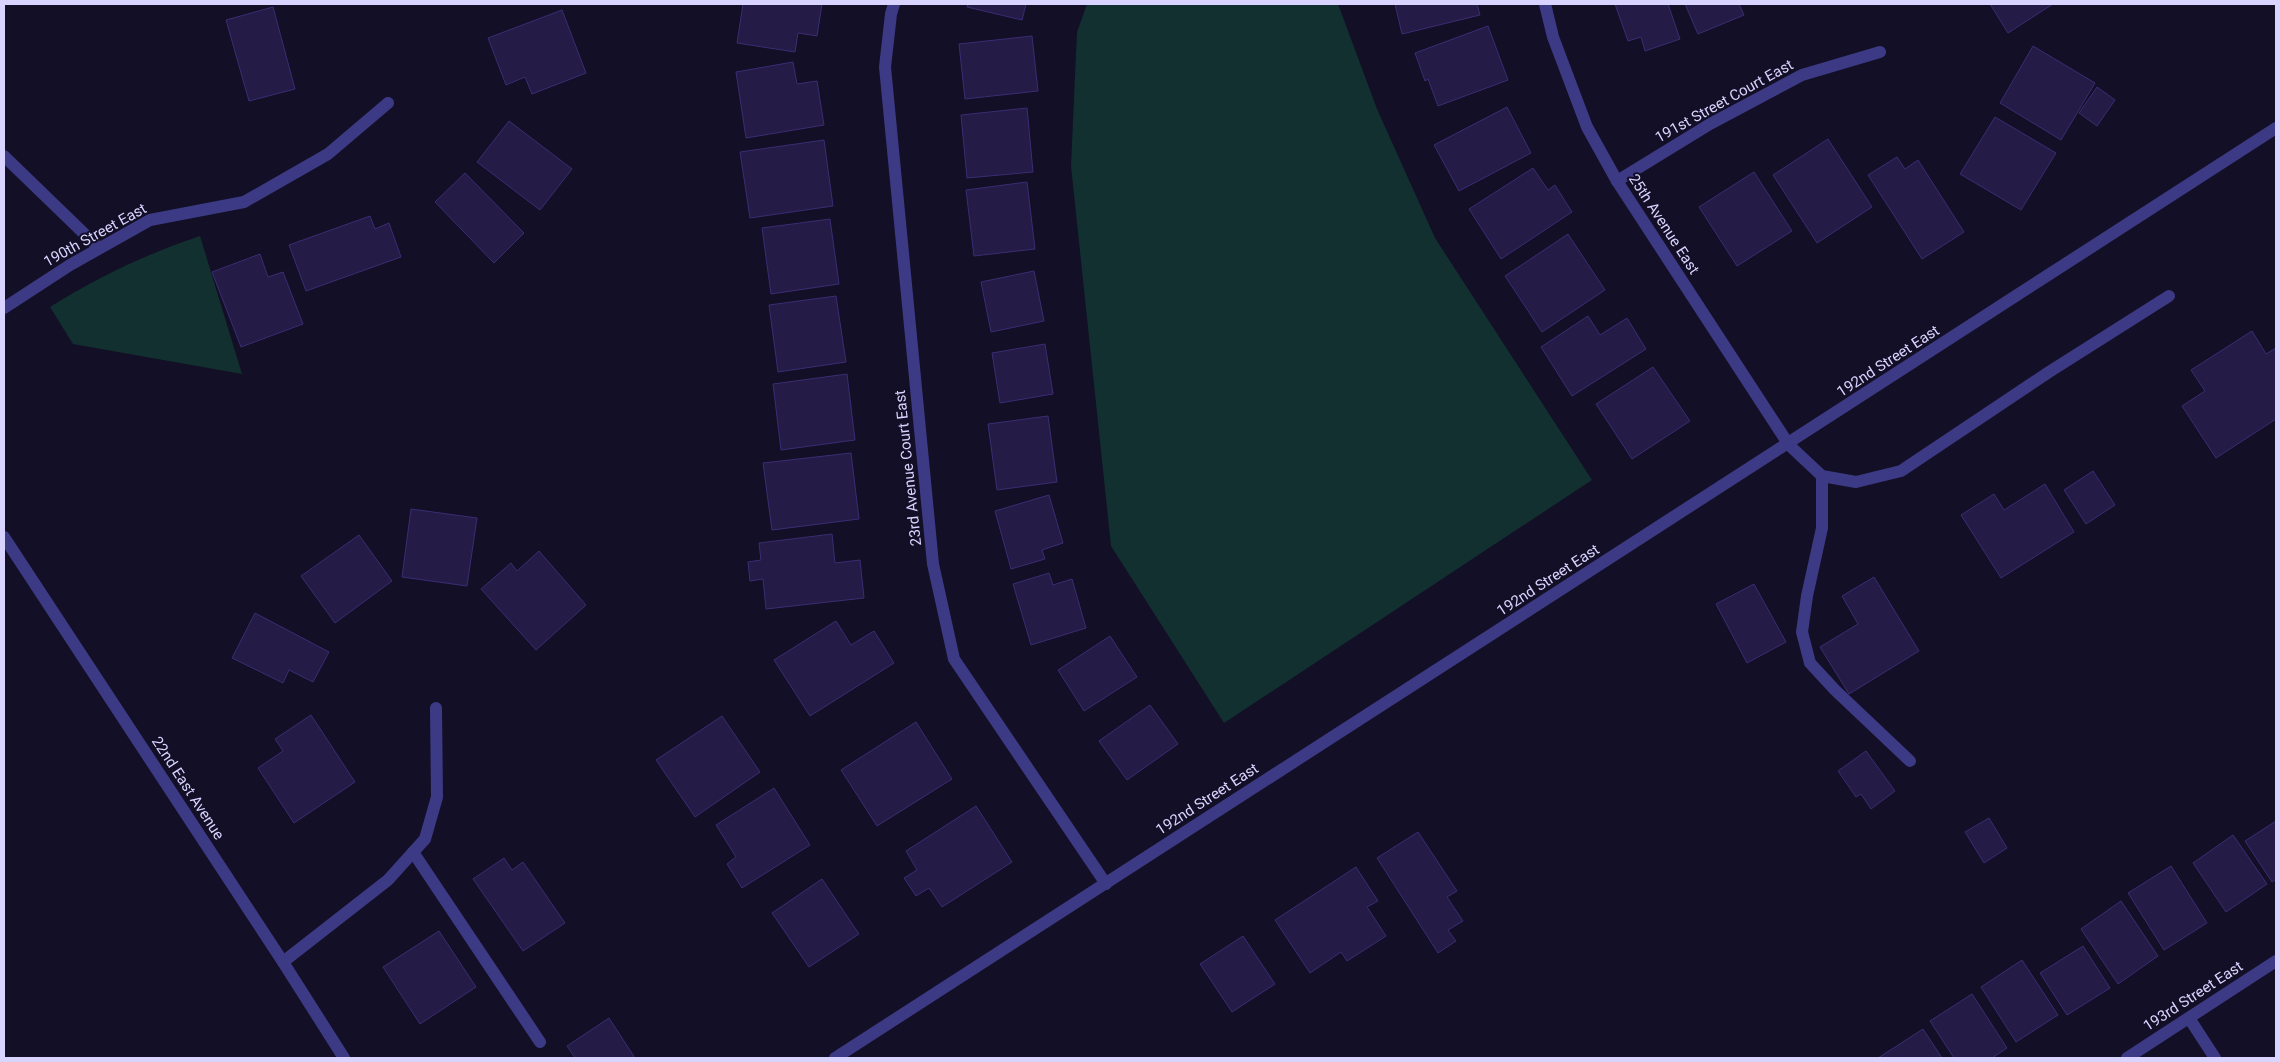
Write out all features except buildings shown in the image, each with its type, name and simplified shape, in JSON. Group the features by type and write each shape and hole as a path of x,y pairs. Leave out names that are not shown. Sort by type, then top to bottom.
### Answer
{"street":[{"name":"23rd Avenue Court East","path":"894,4 891,14 885,67 933,564 954,659 1106,884"},
{"name":"25th Avenue East","path":"1545,4 1553,37 1587,127 1617,181 1789,445 1822,476"},
{"name":"191st Street Court East","path":"1617,181 1710,124 1802,75 1880,52"},
{"name":"190th Street East","path":"4,308 70,265 150,220 244,202 328,154 388,103"},
{"name":"192nd Street East","path":"836,1058 1789,445 2276,128"},
{"path":"4,156 99,248"},
{"path":"1910,761 1834,690 1810,663 1802,632 1807,596 1822,528 1822,476 1856,482 1901,471 2048,372 2169,296"},
{"name":"22nd East Avenue","path":"4,537 344,1058"},
{"path":"283,962 388,880 426,839 437,797 436,708"},
{"path":"413,852 540,1042"},
{"name":"193rd Street East","path":"2128,1058 2276,961"},
{"path":"2189,1018 2215,1058"}],"green space":[{"path":"1087,4 1338,4 1377,109 1435,238 1592,480 1224,723 1111,546 1071,166 1077,32"},
{"path":"200,236 242,374 73,344 50,307 123,267 161,250"}]}
